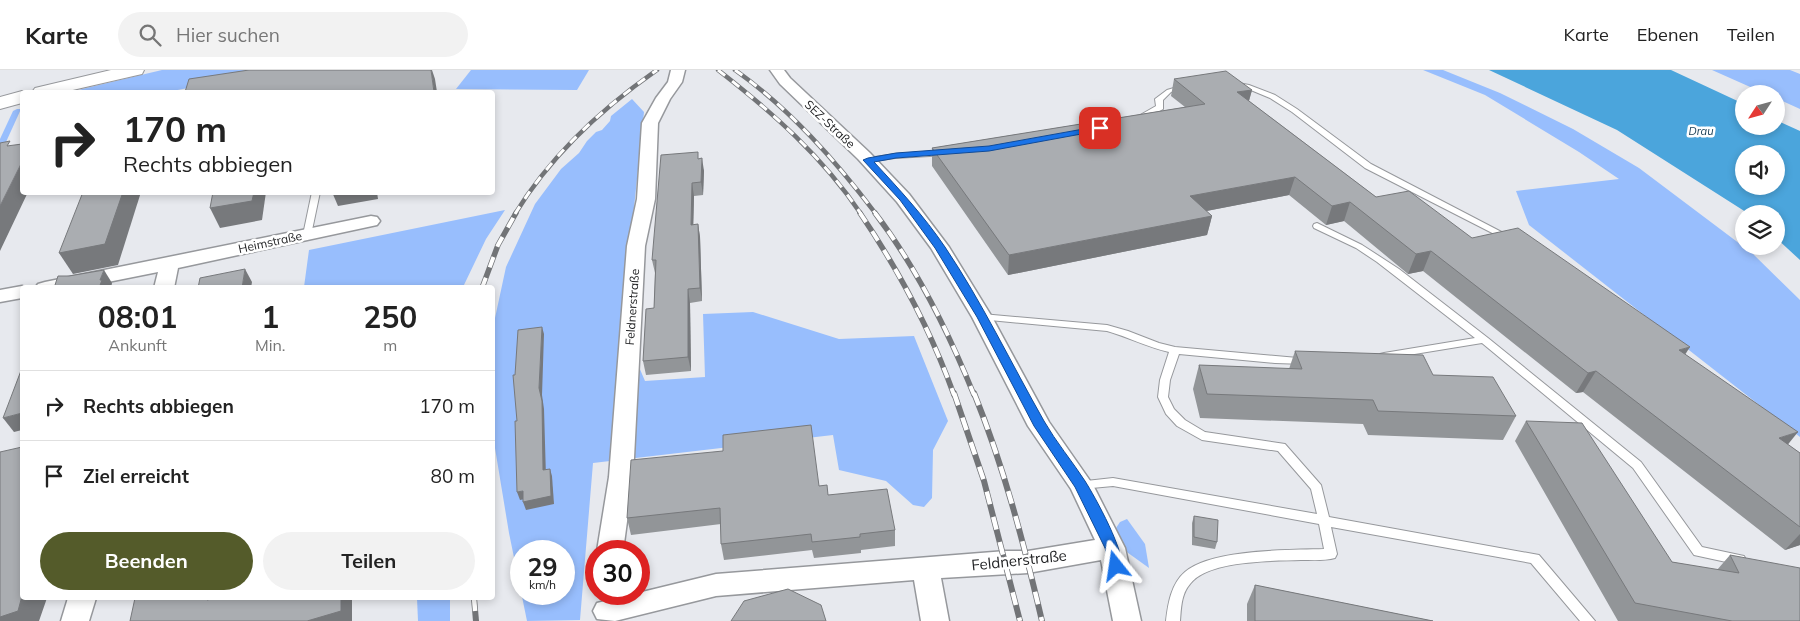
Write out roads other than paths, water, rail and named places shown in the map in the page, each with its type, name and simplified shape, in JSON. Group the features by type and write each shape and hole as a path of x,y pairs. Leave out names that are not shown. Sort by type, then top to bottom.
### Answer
{"main road":[{"path":"50,90 135,70"},
{"path":"0,103 20,98"}],"street":[{"name":"Feldnerstraße","path":"612,540 621,477 636,246 646,199 650,123 663,98 675,82 678,70"},
{"name":"SEZ-Straße","path":"777,70 784,81 868,160 903,198 940,247 982,317 1040,426 1081,485 1112,548 1126,621"},
{"name":"Heimstraße","path":"61,285 371,221"},
{"path":"165,285 169,264"},
{"path":"0,296 20,292"},
{"name":"Feldnerstraße","path":"607,609 716,585 1028,562 1112,548"},
{"path":"926,569 934,621"},
{"path":"74,621 81,600"}],"lane":[{"path":"1221,82 1251,87 1277,98 1368,166 1519,243"},
{"path":"1125,124 1135,122 1160,107 1160,99 1169,91 1197,85"},
{"path":"868,160 957,152"},
{"path":"307,235 315,195"},
{"path":"1317,226 1328,234 1363,248 1391,268 1484,340 1637,465 1698,551 1754,563"},
{"path":"982,317 1107,328 1126,333 1156,346 1175,350 1275,360 1314,361"},
{"path":"1372,358 1484,340"},
{"path":"1173,621 1174,604 1180,587 1195,571 1218,563 1331,554 1318,488 1282,447 1202,436 1181,424 1170,411 1164,397 1165,380 1175,350"},
{"path":"1081,485 1113,482 1535,560 1588,621"}],"water":[{"name":"Drau","path":"1489,70 1671,70 1735,100 1735,135 1785,135 1785,124 1800,131 1800,260 1785,246 1785,205 1735,205 1617,130"}],"railway":[{"path":"515,214 544,172 578,134 616,101 657,70"},
{"path":"718,70 796,136 830,173 861,214"},
{"path":"735,70 774,101 811,136 876,214"},
{"path":"483,285 498,245 516,213"},
{"path":"860,213 913,301 935,347 954,395"},
{"path":"875,213 918,278 942,324 974,395"},
{"path":"954,393 984,481 1020,621"},
{"path":"974,393 995,449 1013,506 1042,621"},
{"path":"474,600 476,621"}]}
